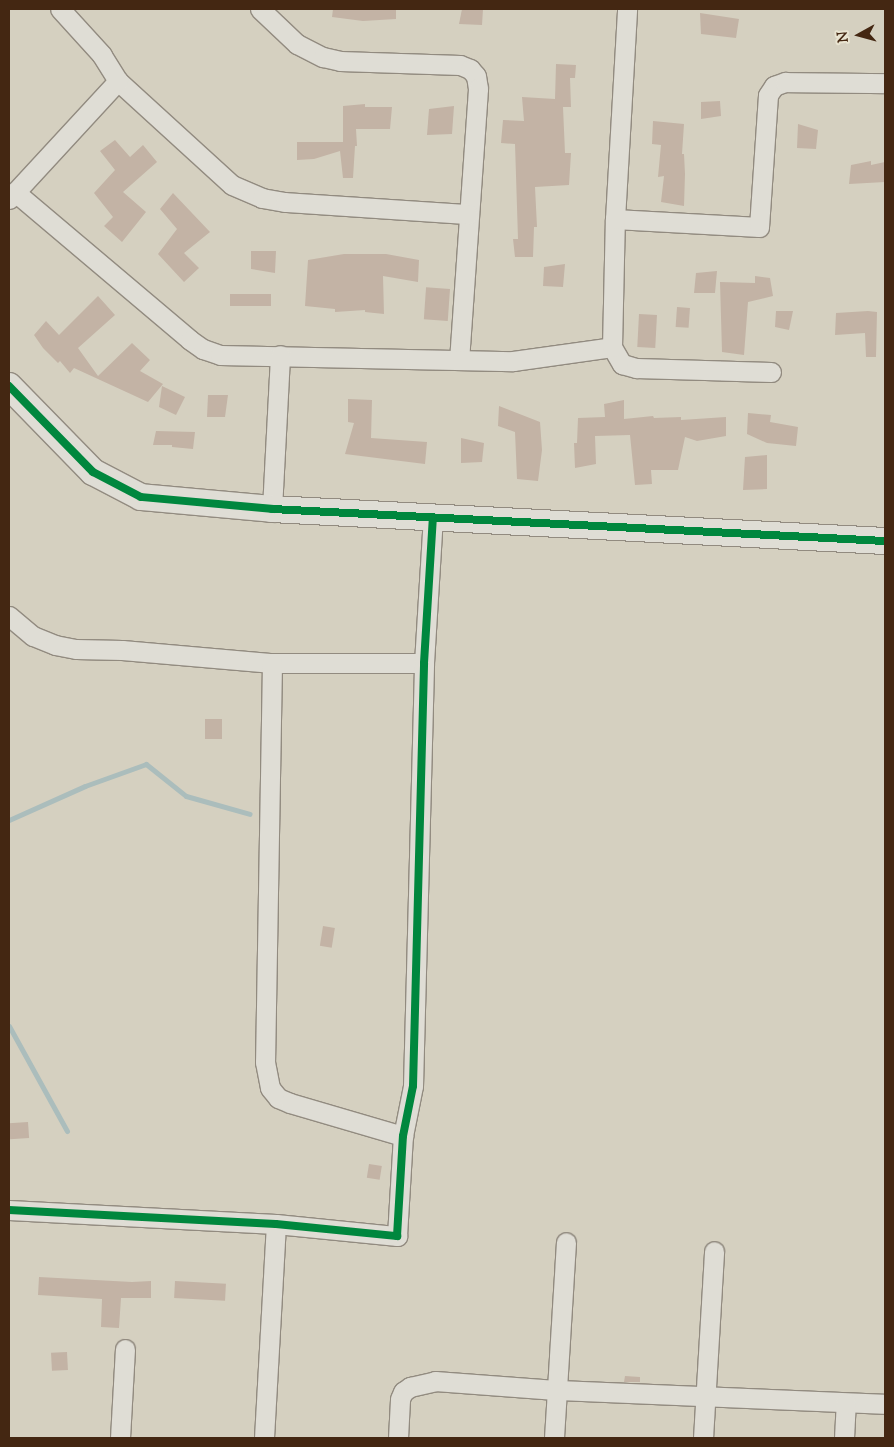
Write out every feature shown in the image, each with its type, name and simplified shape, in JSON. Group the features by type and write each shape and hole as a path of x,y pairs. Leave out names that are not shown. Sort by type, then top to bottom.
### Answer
{"street":[{"path":"60,9 102,55 118,81 232,185 262,198 285,202 468,214"},
{"path":"260,9 297,44 323,57 340,61 460,65 470,69 476,76 478,89 459,359"},
{"path":"627,9 615,219 612,347 622,364 636,368 771,372"},
{"path":"118,81 12,195 203,349 220,355 513,361 612,347"},
{"path":"615,219 759,227 768,95 774,86 785,82 883,83"},
{"path":"272,509 280,356"},
{"path":"9,386 93,472 141,496 272,509 885,541"},
{"path":"9,1210 276,1224 397,1236 403,1136 414,1086 424,663 434,517"},
{"path":"9,616 33,636 54,645 272,663 424,663"},
{"path":"272,663 265,1062 270,1088 278,1098 290,1103 403,1136"},
{"path":"264,1438 276,1224"},
{"path":"554,1438 566,1242"},
{"path":"703,1438 714,1251"},
{"path":"120,1438 125,1348"},
{"path":"398,1438 400,1399 410,1387 435,1381 556,1390 885,1404"},
{"path":"844,1438 846,1403"}],"building":[{"path":"333,9 396,9 396,19 363,21 332,17"},
{"path":"462,9 483,9 482,25 459,24"},
{"path":"700,13 739,19 736,38 701,34"},
{"path":"556,64 576,65 575,78 570,78 571,107 563,107 565,153 571,153 569,185 535,187 537,227 534,227 533,257 515,257 513,239 518,239 515,144 501,143 503,120 524,121 522,97 555,99"},
{"path":"720,101 721,116 701,119 701,102"},
{"path":"365,104 365,107 392,107 390,129 356,129 357,146 355,146 353,178 343,178 340,151 314,159 297,160 297,142 343,142 343,106"},
{"path":"454,106 452,134 427,135 429,109"},
{"path":"653,121 684,124 682,154 684,154 685,174 684,206 661,202 664,176 658,177 661,145 652,144"},
{"path":"798,124 818,130 816,149 797,148"},
{"path":"115,140 130,157 143,145 157,162 123,192 146,212 122,242 104,226 113,217 94,193 115,170 100,151"},
{"path":"871,161 871,165 885,162 885,182 849,184 851,165"},
{"path":"173,193 210,232 184,253 199,268 184,282 158,254 177,229 160,209"},
{"path":"251,251 276,251 275,273 251,269"},
{"path":"344,254 386,254 419,260 418,282 383,276 384,314 365,312 365,310 335,312 335,309 305,306 308,260"},
{"path":"565,264 563,287 543,286 544,267"},
{"path":"717,271 715,293 694,293 696,273"},
{"path":"755,276 770,278 773,296 748,302 744,355 722,352 720,282 755,283"},
{"path":"426,287 450,289 448,321 424,319"},
{"path":"230,294 271,294 271,306 230,306"},
{"path":"98,296 115,315 78,348 98,376 132,343 150,360 140,371 163,384 148,402 74,368 70,373 60,361 58,363 43,348 34,335 46,321 59,335"},
{"path":"677,307 690,308 689,328 676,327"},
{"path":"776,311 793,311 789,330 775,327"},
{"path":"877,312 876,357 866,357 865,333 835,335 836,313"},
{"path":"639,314 657,315 655,348 637,347"},
{"path":"162,386 185,397 176,415 159,407"},
{"path":"208,395 228,395 225,417 207,417"},
{"path":"348,399 372,400 371,438 427,442 425,464 345,454 354,423 348,422"},
{"path":"624,400 624,419 653,416 654,418 681,417 681,420 726,417 726,436 697,441 685,437 678,470 651,470 652,484 635,485 630,435 595,436 596,464 575,468 574,443 577,443 578,418 605,417 604,404"},
{"path":"499,406 540,422 542,450 538,481 517,479 515,432 498,426"},
{"path":"748,413 771,415 770,422 798,427 796,446 767,443 747,434"},
{"path":"156,431 195,432 193,449 172,447 172,445 153,445"},
{"path":"461,438 484,443 482,462 461,463"},
{"path":"767,455 767,489 743,490 745,457"},
{"path":"205,719 222,719 222,739 205,739"},
{"path":"323,926 335,928 332,948 320,946"},
{"path":"28,1122 29,1138 10,1139 9,1123"},
{"path":"369,1164 382,1166 380,1180 367,1178"},
{"path":"39,1277 132,1282 151,1281 151,1298 121,1298 119,1328 101,1327 102,1299 38,1295"},
{"path":"175,1281 226,1284 225,1301 174,1298"},
{"path":"67,1352 68,1370 52,1371 51,1353"},
{"path":"625,1376 640,1377 640,1382 624,1382"}],"waterway":[{"path":"9,820 85,786 146,764 186,796 250,814"},
{"path":"9,1026 67,1131"}],"cycle path":[{"path":"9,386 93,472 141,497 272,509 885,541"},
{"path":"9,1210 276,1224 397,1236 403,1136 413,1086 424,663 433,517"}]}
